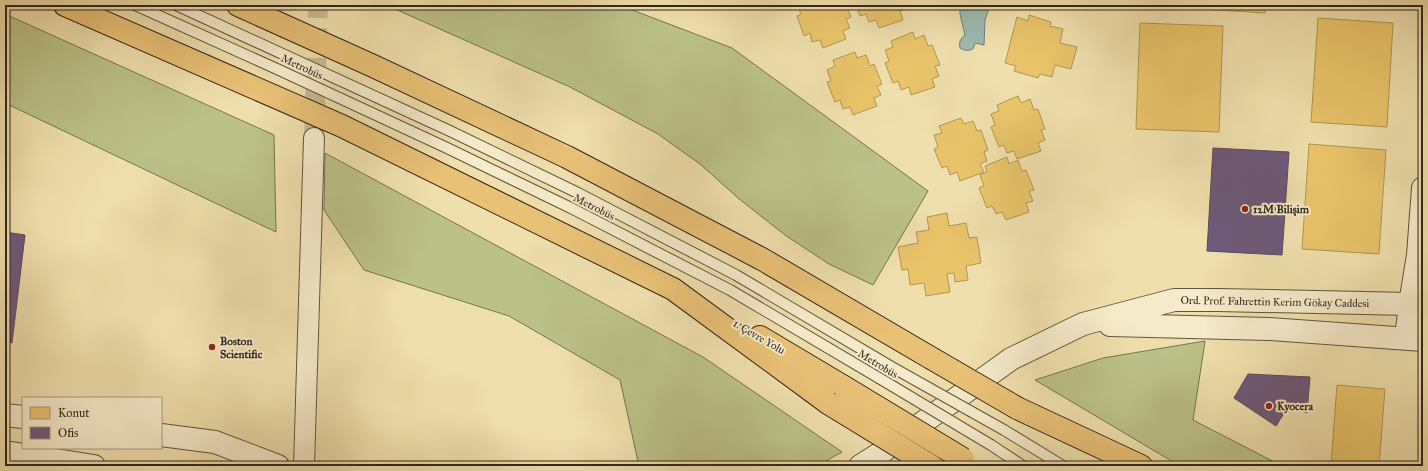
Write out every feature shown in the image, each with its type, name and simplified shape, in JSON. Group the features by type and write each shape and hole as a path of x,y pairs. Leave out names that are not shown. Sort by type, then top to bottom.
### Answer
{"highway":[{"path":"65,5 342,126 673,289 828,403 931,466"},
{"path":"238,5 567,156 762,259 1017,408 1111,466"},
{"path":"274,5 371,65"},
{"name":"1. Çevre Yolu","path":"673,289 730,320 844,387 968,463"},
{"path":"1017,408 1140,466"}],"street":[{"path":"304,466 314,138"},
{"path":"1414,339 1423,188"},
{"name":"Ord. Prof. Fahrettin Kerim Gökay Caddesi","path":"860,466 882,452 1011,359 1083,324 1174,300 1416,305"},
{"name":"Ord. Prof. Fahrettin Kerim Gökay Caddesi","path":"1083,324 1269,329 1414,339"},
{"path":"5,415 22,417"},
{"path":"162,435 215,442 278,466"},
{"path":"5,452 94,466"}],"lane":[{"name":"Metrobüs","path":"135,5 438,143 571,208 730,290 879,378 1023,466"},
{"name":"Metrobüs","path":"176,5 429,121 578,193 736,276 890,366 1004,430 1062,466"}],"green space":[{"path":"386,5 619,5 732,48 928,191 873,285 829,264 785,235 738,198 700,164 658,134 570,87"},
{"path":"5,14 274,135 276,232 5,103"},
{"path":"325,153 703,357 842,452 817,466 639,466 620,380 509,316 364,270 324,210"},
{"path":"1205,341 1193,420 1282,466 1180,466 1035,380 1103,358"}],"water":[{"path":"960,5 990,5 985,20 984,45 975,43 973,49 965,50 960,48 960,41 965,35 960,14"}],"building: Konut":[{"path":"797,5 846,5 851,17 846,19 850,28 843,31 846,39 823,48 820,40 812,42 810,33 804,36 797,16 801,14"},
{"path":"856,5 905,5 906,9 900,11 903,20 879,28 876,20 869,22 866,14 860,16"},
{"path":"1266,5 1265,13 1155,6"},
{"path":"1029,15 1051,22 1050,26 1063,29 1060,43 1077,47 1071,69 1055,65 1052,77 1040,74 1038,78 1014,71 1016,66 1005,63 1017,17 1028,21"},
{"path":"1318,18 1393,23 1387,127 1311,122"},
{"path":"1140,23 1223,26 1219,132 1136,129"},
{"path":"913,32 915,39 924,35 928,46 932,45 940,65 935,66 939,76 932,79 935,87 911,95 909,87 901,90 898,81 893,83 885,63 889,61 885,50 893,47 891,41"},
{"path":"855,52 857,58 866,55 870,66 874,64 882,84 877,86 881,95 874,98 877,106 853,115 850,107 843,109 840,100 835,102 827,82 831,81 827,70 835,66 833,60"},
{"path":"1018,96 1021,103 1030,99 1034,110 1038,109 1045,129 1041,130 1045,140 1038,143 1041,151 1017,159 1014,151 1007,153 1004,145 999,147 991,127 995,125 991,114 999,111 997,105"},
{"path":"961,118 964,124 973,121 977,131 981,130 988,150 984,152 987,161 980,164 984,172 960,181 957,172 950,175 947,166 942,168 934,149 938,147 934,135 942,133 939,126"},
{"path":"1309,144 1386,150 1379,254 1302,249"},
{"path":"1007,157 1009,164 1018,160 1022,171 1026,170 1034,190 1029,191 1033,201 1026,203 1029,212 1006,220 1002,212 996,214 992,206 987,208 979,188 984,186 980,175 987,172 985,166"},
{"path":"947,213 949,226 966,223 969,238 977,237 981,263 966,266 968,280 955,282 954,273 947,274 950,292 926,296 924,283 910,285 908,269 902,270 898,247 918,243 916,232 929,230 927,217"},
{"path":"1337,385 1385,389 1379,466 1331,465"}],"building: Ofis":[{"path":"1213,148 1289,152 1282,255 1207,251"},
{"path":"5,232 25,235 12,343 5,342"},
{"path":"1248,374 1310,377 1307,413 1289,405 1276,426 1234,398"}],"tunnel":[{"path":"314,138 318,5"}],"place":[{"name":"12M Bilişim","path":"1245,209"},
{"name":"Boston Scientific","path":"212,347"},
{"name":"Kyocera","path":"1269,406"}]}
